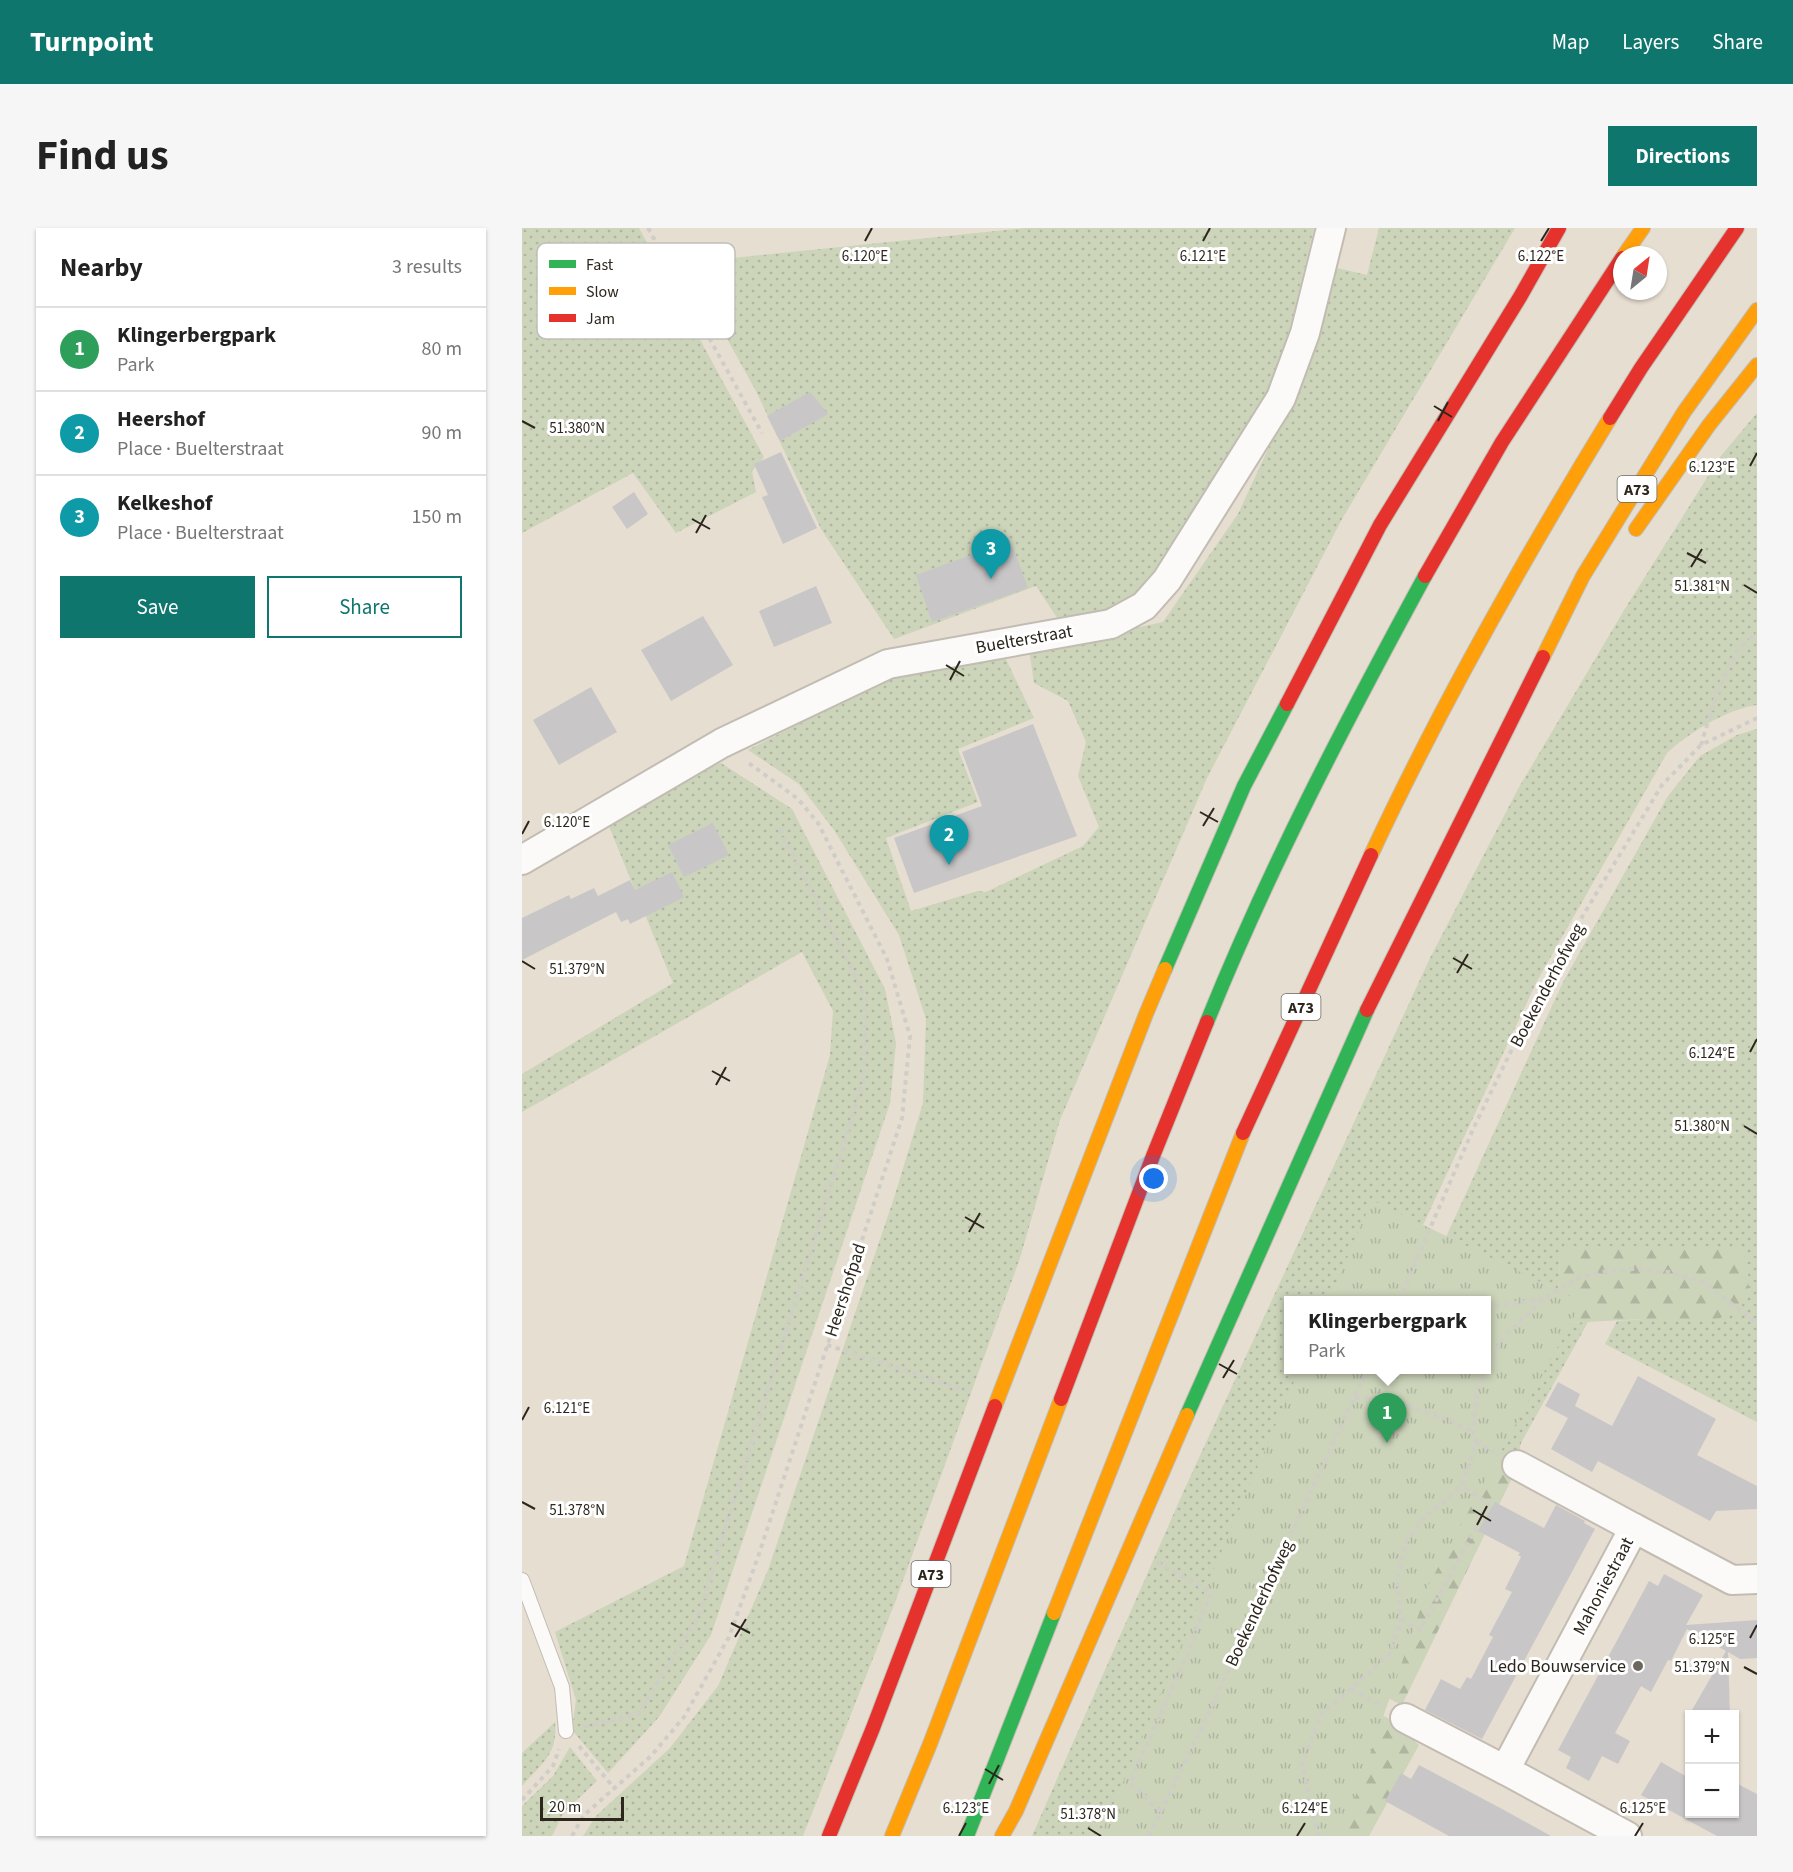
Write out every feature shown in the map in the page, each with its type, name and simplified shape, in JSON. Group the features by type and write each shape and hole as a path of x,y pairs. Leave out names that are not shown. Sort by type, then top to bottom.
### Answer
{"highway":[{"name":"A73","path":"829,1836 873,1728 1146,1014 1244,786 1380,525 1520,297 1558,228"},
{"name":"A73","path":"1520,297 1569,228"},
{"path":"1630,246 1643,228"},
{"name":"A73","path":"967,1836 1250,1118 1378,841 1474,651 1552,513 1641,368 1737,228"},
{"path":"892,1836 930,1744 1153,1156 1225,978 1267,882 1373,671 1438,551 1503,442 1613,272"},
{"name":"A73","path":"1002,1836 1016,1810 1224,1330 1372,1000 1583,576 1684,412 1757,310"},
{"name":"A73","path":"1627,542 1709,425 1757,365"},
{"name":"A73","path":"1532,678 1586,600"}],"street":[{"name":"Buelterstraat","path":"522,860 722,743 888,664 1111,624 1144,606 1167,580 1281,398 1305,333 1330,228"},
{"path":"1516,1465 1634,1528"},
{"name":"Mahoniestraat","path":"1504,1770 1634,1528 1732,1580 1757,1579"},
{"path":"1405,1718 1627,1836"}],"lane":[{"path":"522,1580 562,1687 566,1731"}],"path":[{"path":"648,228 656,243"},
{"path":"710,339 762,433"},
{"path":"1701,745 1723,675 1747,638 1757,634"},
{"name":"Boekenderhofweg","path":"1401,1296 1474,1126 1553,965 1662,785 1701,745 1757,718"},
{"name":"Heershofpad","path":"572,1836 584,1815 651,1756 684,1717 729,1637 762,1546 902,1118 910,1036 887,959 818,823 798,799 722,743"},
{"path":"566,1731 638,1714 698,1618 864,1078 865,996 779,828"},
{"path":"1491,1360 1501,1340 1543,1299 1580,1277 1606,1270 1634,1269 1670,1272 1704,1283 1756,1321"},
{"path":"1491,1306 1543,1299"},
{"path":"827,1345 968,1392"},
{"name":"Boekenderhofweg","path":"1149,1836 1365,1374"},
{"path":"1319,1836 1302,1762 1322,1713 1390,1653 1401,1620 1397,1584 1404,1543 1426,1516 1462,1486 1476,1442 1473,1432 1477,1388 1484,1374"},
{"path":"1354,1398 1385,1398 1452,1421 1473,1432"},
{"path":"1401,1620 1419,1630 1489,1504 1462,1486"},
{"path":"1131,1547 1211,1592 1188,1653 1130,1782 1161,1812"},
{"path":"566,1731 615,1789"},
{"path":"522,1800 553,1766 566,1731"}],"green space":[{"path":"522,228 639,228 647,243 537,243 537,339 700,339 764,457 752,471 756,492 676,533 633,473 522,533"},
{"path":"1025,228 1314,228 1286,345 1249,437 1158,575 1135,600 1096,617 1058,619 1036,586 894,639 821,529 756,391 727,339 735,339 735,258"},
{"path":"1379,228 1515,228 1342,519 1207,778 1060,1120 1020,1258 894,1605 803,1836 583,1836 596,1816 670,1748 718,1686 768,1570 894,1198 923,1103 926,1019 899,935 834,830 799,784 748,750 883,681 1004,655 1034,718 958,749 978,802 886,838 911,911 978,891 986,892 1083,846 1099,827 1078,776 1086,742 1068,701 1034,683 1029,649 1163,622 1238,514 1315,348 1333,267 1367,275"},
{"path":"1757,413 1757,705 1733,711 1709,723 1667,753 1537,981 1415,1242 1434,1263 1563,982 1668,796 1700,756 1737,735 1757,729 1757,1422 1605,1344 1617,1321 1644,1319 1559,1254 1560,1280 1555,1297 1491,1300 1491,1296 1284,1296 1284,1374 1437,1374 1288,1836 1032,1836 1185,1488 1430,958 1518,789 1623,612 1720,457"},
{"path":"721,763 792,809 885,989 896,1043 890,1103 711,1635 659,1717 608,1773 572,1730 576,1700 555,1632 684,1566 830,1055 833,1011 802,952 522,1112 522,1074 673,983 608,824 693,775"},
{"path":"1372,1200 1582,1302 1429,1584 1342,1836 1100,1836 1297,1374 1491,1374 1491,1296 1331,1296"},
{"path":"1569,1246 1732,1247 1743,1252 1748,1276 1747,1290 1738,1313 1711,1320 1644,1319 1566,1323 1487,1458 1514,1474 1402,1705 1382,1695 1374,1712 1398,1724 1419,1745 1369,1836 1288,1836 1484,1374 1491,1374 1491,1365 1555,1297 1560,1280 1559,1254"},
{"path":"1588,1322 1521,1443 1514,1474 1487,1458 1566,1323"},
{"path":"555,1722 554,1743 551,1751 522,1786 522,1753"},
{"path":"570,1747 597,1781 564,1812 552,1836 522,1836 522,1806 553,1776"}],"building":[{"path":"810,392 828,414 780,441 767,416"},
{"path":"781,452 817,528 783,544 762,497 768,495 754,464"},
{"path":"634,492 648,514 627,529 612,507"},
{"path":"1009,537 1028,588 932,622 916,575 979,552 978,549"},
{"path":"816,586 832,623 774,647 759,611"},
{"path":"703,616 733,665 671,701 641,650"},
{"path":"591,687 617,732 559,765 533,720"},
{"path":"1033,724 1077,836 914,893 894,838 982,806 962,752"},
{"path":"713,823 729,855 684,877 668,845"},
{"path":"672,872 684,897 630,924 628,919 621,922 616,912 522,960 522,918 569,895 571,899 594,888 598,896 630,880 635,890"},
{"path":"1638,1376 1716,1419 1697,1455 1757,1486 1757,1509 1716,1511 1710,1521 1598,1461 1592,1472 1551,1449 1568,1418 1545,1406 1558,1382 1580,1394 1575,1406 1612,1426"},
{"path":"1495,1502 1544,1528 1556,1505 1595,1529 1482,1739 1425,1710 1441,1679 1460,1689 1467,1677 1471,1679 1493,1637 1489,1635 1512,1592 1505,1589 1521,1557 1518,1555 1520,1553 1478,1531"},
{"path":"1664,1574 1703,1595 1686,1625 1757,1620 1757,1658 1740,1659 1728,1652 1730,1710 1692,1710 1726,1651 1687,1629 1671,1661 1668,1660 1651,1692 1641,1686 1615,1733 1630,1741 1618,1764 1602,1756 1589,1781 1566,1768 1571,1757 1558,1750 1649,1581 1658,1586"},
{"path":"1661,1762 1685,1776 1685,1818 1739,1818 1739,1785 1757,1794 1757,1836 1717,1836 1641,1795"},
{"path":"1419,1765 1551,1836 1449,1836 1385,1801 1401,1773 1411,1779"}],"traffic: fast":[{"path":"1207,1022 1282,851 1366,685 1425,576"},
{"path":"1165,969 1244,786 1287,704"},
{"path":"1187,1415 1367,1010"},
{"path":"967,1836 1054,1613"}],"traffic: slow":[{"path":"1630,246 1643,228"},
{"path":"1543,657 1583,576 1684,412 1757,310"},
{"path":"1636,529 1709,425 1757,365"},
{"path":"1371,855 1454,688 1546,525 1610,418"},
{"path":"995,1406 1165,969"},
{"path":"1054,1613 1243,1133"},
{"path":"892,1836 930,1744 1061,1399"},
{"path":"1002,1836 1016,1811 1187,1415"}],"traffic: jam":[{"path":"1287,704 1380,525 1520,297 1559,228"},
{"path":"1610,418 1641,368 1737,228"},
{"path":"1425,576 1502,442 1613,272"},
{"path":"1367,1010 1543,657"},
{"path":"1243,1133 1371,855"},
{"path":"1061,1399 1153,1156 1207,1022"},
{"path":"829,1836 873,1728 995,1406"}],"place":[{"name":"Kelkeshof","path":"991,579"},
{"name":"Heershof","path":"949,865"},
{"name":"Klingerbergpark","path":"1387,1443"},
{"name":"Ledo Bouwservice","path":"1638,1666"}]}
